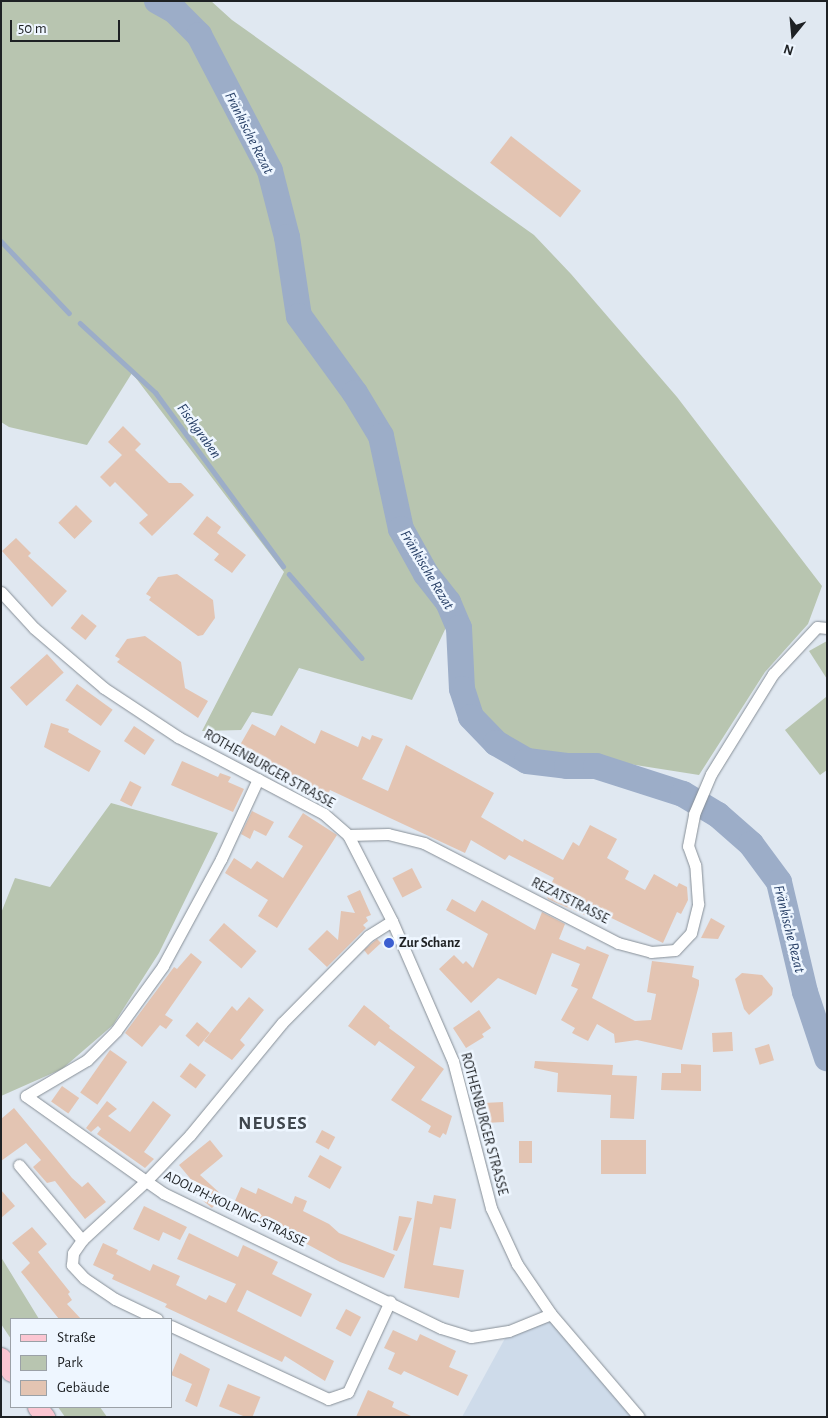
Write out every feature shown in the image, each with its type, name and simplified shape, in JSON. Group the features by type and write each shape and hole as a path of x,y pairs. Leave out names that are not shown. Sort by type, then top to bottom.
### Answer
{"main road":[{"path":"1,1358 10,1371"}],"street":[{"name":"ROTHENBURGER STRASSE","path":"1,592 34,628 104,688 178,737 324,814 348,835 392,921 453,1061 490,1208 517,1264 551,1314 639,1417"},
{"name":"REZATSTRASSE","path":"348,835 388,834 424,843 618,943 651,952 675,950 691,933 698,904 695,865 688,846 694,814 711,774 772,674 817,627 827,628"},
{"path":"258,779 221,859 163,966 116,1031 87,1060 26,1096 146,1181 190,1135 282,1023 368,936 392,921"},
{"path":"19,1165 82,1240"},
{"name":"ADOLPH-KOLPING-STRASSE","path":"155,1318 115,1299 84,1278 72,1265 73,1253 82,1240 146,1181 163,1193 390,1301 441,1328 471,1337 509,1331 551,1314"},
{"path":"172,1326 328,1399 348,1392 390,1301"}],"shaded area":[{"path":"551,1314 639,1417 462,1417 509,1331"}],"green space":[{"path":"1,1 211,1 232,20 534,235 571,274 677,397 822,586 808,624 765,672 699,775 591,758 540,756 499,735 474,705 468,682 471,639 456,606 412,700 299,668 272,716 252,712 241,730 202,731 284,572 132,373 87,445 9,427 1,422"},
{"path":"827,641 827,679 809,651"},
{"path":"826,697 827,770 820,775 785,730"},
{"path":"111,803 218,833 159,953 113,1025 62,1069 1,1096 1,913 15,878 50,887"},
{"path":"1,1257 38,1318 10,1318 10,1338 1,1324"},
{"path":"59,1408 101,1408 107,1417 65,1417"}],"building":[{"path":"511,136 581,191 560,218 490,163"},
{"path":"123,426 141,444 135,450 169,483 181,483 194,495 152,536 139,523 148,515 115,482 110,487 100,477 122,455 108,442"},
{"path":"76,505 92,521 75,539 58,523"},
{"path":"207,516 221,527 217,533 246,555 232,573 214,560 219,554 193,534"},
{"path":"16,538 31,553 28,556 67,591 52,607 2,551"},
{"path":"177,574 213,600 215,618 203,635 198,636 149,600 151,597 146,594 158,577"},
{"path":"82,614 97,626 85,640 71,628"},
{"path":"145,636 181,662 185,688 208,701 198,718 117,662 120,659 115,656 127,639"},
{"path":"47,654 64,673 27,706 10,687"},
{"path":"77,684 113,710 101,726 65,700"},
{"path":"51,723 69,729 68,732 101,751 89,772 44,747"},
{"path":"252,724 275,736 281,725 315,744 321,730 358,747 362,736 370,740 372,735 383,739 362,779 388,791 406,745 494,793 481,817 523,842 524,839 563,860 573,842 579,846 590,825 617,839 607,858 629,871 625,879 645,890 654,874 677,887 679,883 687,887 688,900 681,914 677,912 663,943 599,912 595,920 548,899 546,895 554,878 509,855 505,860 471,840 465,853 330,790 326,799 309,791 311,787 262,759 259,765 236,752"},
{"path":"134,726 155,740 145,755 124,741"},
{"path":"182,761 218,777 220,773 231,777 228,782 244,789 233,812 171,785"},
{"path":"130,781 142,787 132,807 120,801"},
{"path":"252,811 274,822 266,836 254,830 250,839 241,834"},
{"path":"303,813 337,835 277,928 258,916 268,900 225,873 234,858 251,869 257,861 283,878 303,846 288,837"},
{"path":"412,868 422,888 402,898 392,878"},
{"path":"360,890 371,915 366,917 368,921 363,925 366,928 327,967 308,949 327,930 338,940 341,911 355,913 347,896"},
{"path":"452,899 475,912 482,900 535,930 542,912 565,924 559,939 585,950 587,946 609,955 592,998 635,1021 651,1020 656,994 647,992 652,961 694,966 692,977 699,980 699,985 682,1050 637,1040 615,1043 614,1034 597,1024 588,1041 572,1033 575,1028 561,1020 578,989 571,986 580,964 552,953 536,995 498,978 471,1003 439,969 454,955 463,964 466,961 473,968 488,934 446,910"},
{"path":"711,918 725,926 718,939 701,938"},
{"path":"224,923 256,951 241,969 209,940"},
{"path":"377,939 381,943 368,955 364,950"},
{"path":"191,953 202,962 165,1015 173,1020 166,1029 160,1025 142,1047 125,1033 174,967 177,969"},
{"path":"742,973 762,975 773,988 772,995 749,1015 744,1009 735,979"},
{"path":"249,997 264,1010 240,1040 245,1045 232,1060 204,1041 232,1006 237,1011"},
{"path":"364,1005 390,1026 389,1028 444,1069 421,1100 452,1116 446,1135 443,1133 440,1138 428,1132 431,1126 391,1100 415,1067 379,1041 375,1046 348,1026"},
{"path":"479,1010 491,1028 482,1034 484,1037 466,1048 453,1028"},
{"path":"197,1022 210,1033 198,1047 185,1036"},
{"path":"732,1032 733,1051 713,1052 712,1033"},
{"path":"769,1044 774,1060 760,1065 755,1048"},
{"path":"110,1050 127,1062 97,1105 80,1093"},
{"path":"535,1061 613,1065 612,1075 637,1076 634,1119 610,1118 611,1095 557,1092 558,1073 534,1068"},
{"path":"190,1063 206,1075 196,1089 180,1077"},
{"path":"681,1064 701,1065 701,1091 661,1090 662,1073 681,1073"},
{"path":"62,1086 79,1098 68,1114 51,1102"},
{"path":"107,1101 117,1109 108,1116 130,1132 153,1101 171,1115 144,1152 154,1159 145,1168 97,1134 101,1129 98,1126 91,1132 86,1128"},
{"path":"503,1102 504,1122 480,1123 479,1103"},
{"path":"14,1108 72,1178 82,1187 88,1182 106,1202 85,1219 55,1181 47,1183 33,1167 41,1160 26,1143 1,1161 1,1119"},
{"path":"322,1130 335,1137 329,1149 315,1142"},
{"path":"210,1140 223,1156 200,1175 223,1196 212,1208 201,1199 204,1195 179,1165"},
{"path":"601,1140 646,1140 646,1174 601,1174"},
{"path":"519,1141 532,1141 532,1163 519,1163"},
{"path":"320,1155 342,1167 330,1189 308,1177"},
{"path":"241,1187 256,1194 258,1188 292,1204 295,1196 307,1201 303,1211 329,1224 339,1233 395,1255 384,1278 340,1262 305,1243 302,1248 278,1236 279,1232 266,1226 268,1222 247,1212 245,1217 231,1210"},
{"path":"1,1190 15,1206 1,1218"},
{"path":"434,1195 456,1199 451,1229 440,1227 433,1265 464,1270 459,1298 404,1288 417,1201 432,1204"},
{"path":"144,1206 187,1227 180,1240 163,1232 159,1241 133,1229"},
{"path":"399,1216 412,1218 397,1251 393,1250"},
{"path":"32,1227 47,1244 38,1252 70,1292 68,1294 72,1300 67,1304 80,1318 58,1318 21,1272 30,1263 12,1243"},
{"path":"189,1233 238,1257 243,1245 278,1262 272,1274 312,1294 301,1317 247,1290 237,1311 334,1361 325,1381 285,1356 282,1362 165,1307 167,1304 112,1279 114,1275 93,1265 103,1243 118,1250 116,1254 150,1271 153,1264 180,1276 176,1285 206,1300 209,1295 226,1303 236,1284 177,1259"},
{"path":"346,1309 361,1317 351,1336 336,1328"},
{"path":"393,1330 417,1341 420,1334 456,1351 449,1367 468,1375 458,1396 404,1371 401,1375 388,1369 395,1353 384,1348"},
{"path":"180,1353 210,1369 197,1407 185,1401 192,1384 172,1375"},
{"path":"228,1384 260,1397 252,1417 246,1417 219,1406"},
{"path":"368,1390 394,1402 392,1407 413,1417 356,1417"}],"waterway":[{"name":"Fränkische Rezat","path":"157,1 175,11 199,35 270,171 287,237 299,316 355,393 381,436 401,529 426,574 448,602 459,628 462,689 471,717 496,743 527,761 567,766 596,766 683,794 718,815 751,844 779,882 805,992 827,1058"},
{"name":"Fischgraben","path":"1,241 69,313"},
{"name":"Fischgraben","path":"80,323 156,393 283,566"},
{"name":"Fischgraben","path":"289,574 362,658"}],"place":[{"name":"Zur Schanz","path":"389,943"}],"district":[{"name":"NEUSES","path":"273,1124"}]}
